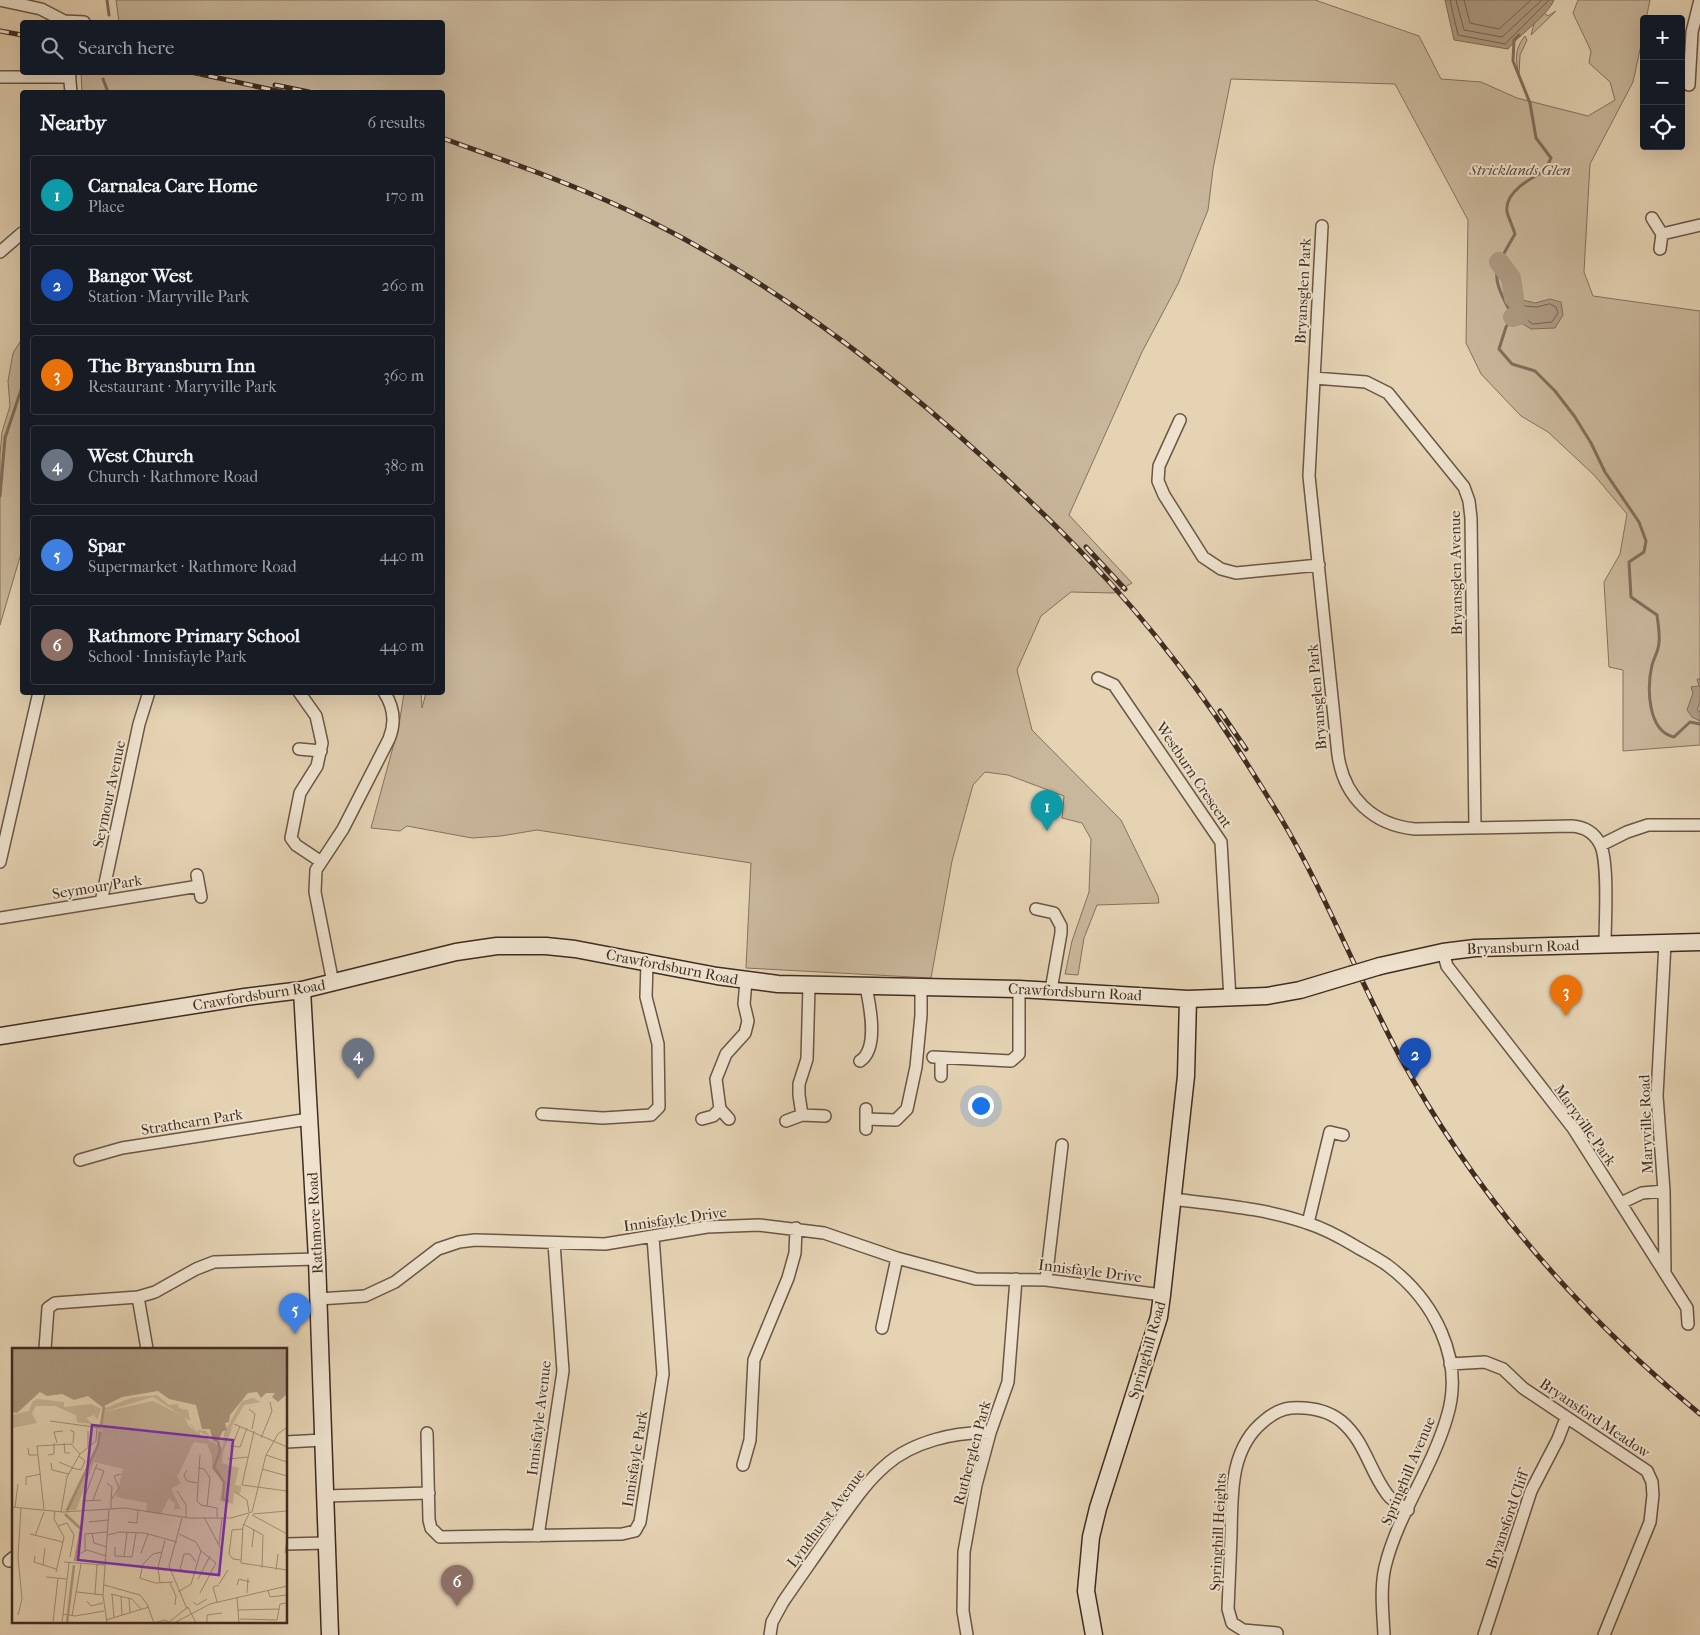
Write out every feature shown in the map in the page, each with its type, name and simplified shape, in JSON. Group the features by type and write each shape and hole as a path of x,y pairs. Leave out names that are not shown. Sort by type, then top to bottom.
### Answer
{"main road":[{"name":"Bryansburn Road","path":"1350,975 1380,966 1443,952 1475,948 1700,942"},
{"name":"Crawfordsburn Road","path":"1,1032 302,990 456,952 496,946 575,948 746,981 809,986 1052,990 1188,999 1230,999 1267,996 1300,990 1350,975"},
{"name":"Rathmore Road","path":"302,990 317,1259 330,1635"},
{"name":"Springhill Road","path":"1094,1635 1086,1591 1091,1537 1098,1508 1159,1318 1186,1076 1188,999"}],"street":[{"path":"0,0 41,9 60,20"},
{"path":"1690,85 1692,32 1700,0"},
{"path":"0,77 69,75 71,90"},
{"path":"1652,218 1662,234 1660,249"},
{"path":"1662,234 1700,225"},
{"name":"Bryansglen Park","path":"1322,226 1309,476 1338,755 1342,774 1350,792 1371,814 1397,826 1415,829 1578,826 1594,836 1601,845"},
{"path":"0,252 20,235"},
{"name":"Bryansglen Avenue","path":"1314,378 1366,382 1388,394 1455,475 1467,494 1471,518 1475,828"},
{"path":"1180,420 1158,466 1158,481 1164,495 1202,557 1221,569 1236,573 1319,566"},
{"name":"Westburn Crescent","path":"1098,678 1114,685 1221,842 1223,850 1230,999"},
{"path":"0,862 37,695"},
{"name":"Seymour Avenue","path":"101,902 139,724 148,695"},
{"path":"302,695 311,706 318,721 322,735 321,751 317,766 300,792 291,835 296,845 320,861"},
{"path":"333,983 315,892 316,870 320,861 343,829 389,739 393,726 393,712 385,695"},
{"path":"299,749 321,751"},
{"path":"1605,944 1604,855 1601,845 1627,832 1648,825 1700,825"},
{"name":"Seymour Park","path":"0,918 199,886"},
{"path":"1036,909 1054,913 1061,926 1052,990"},
{"name":"Maryville Road","path":"1664,943 1657,1096 1664,1190 1665,1273"},
{"name":"Maryville Park","path":"1443,952 1447,966 1573,1128 1687,1308 1688,1324"},
{"path":"542,1114 603,1118 651,1115 656,1112 659,1107 658,1044 646,997 648,962"},
{"path":"729,1119 720,1109 716,1079 726,1054 745,1032 748,1021 744,1004 746,981"},
{"path":"802,1115 799,1084 807,1059 809,986"},
{"path":"860,1061 867,1056 871,1045 870,1010 866,987"},
{"path":"866,1119 896,1120 906,1109 916,1067 921,1015 920,987"},
{"path":"941,1076 937,1058 1012,1061 1020,1054 1019,989"},
{"path":"702,1119 713,1116 720,1109"},
{"path":"786,1120 802,1115 825,1116"},
{"name":"Strathearn Park","path":"80,1160 122,1148 309,1119"},
{"path":"1308,1223 1330,1132 1343,1135"},
{"path":"1046,1280 1062,1145"},
{"path":"1621,1203 1642,1193 1664,1190"},
{"name":"Springhill Avenue","path":"1173,1200 1261,1210 1308,1223 1387,1265 1414,1289 1431,1310 1445,1340 1450,1364 1452,1388 1448,1416 1437,1447 1408,1510 1385,1568 1382,1599 1384,1635"},
{"name":"Innisfayle Drive","path":"318,1299 365,1296 395,1282 438,1249 459,1242 475,1240 605,1244 724,1226 759,1225 796,1228 824,1233 897,1258 976,1279 1046,1280 1162,1296"},
{"path":"743,1465 750,1440 754,1360 788,1278 795,1253 796,1228"},
{"name":"Innisfayle Park","path":"427,1433 431,1528 440,1537 627,1534 635,1531 640,1522 663,1374 653,1237"},
{"name":"Innisfayle Avenue","path":"538,1536 563,1371 554,1243"},
{"path":"882,1328 897,1258"},
{"path":"45,1348 46,1315 48,1308 55,1303 138,1297 155,1292 196,1269 214,1262 317,1259"},
{"name":"Rutherglen Park","path":"967,1635 963,1610 964,1552 976,1486 990,1433 1008,1382 1016,1279"},
{"path":"138,1297 148,1348"},
{"name":"Bryansford Meadow","path":"1450,1364 1485,1362 1503,1369 1523,1388 1566,1418 1642,1466 1652,1482 1653,1495 1650,1522 1604,1635"},
{"name":"Springhill Heights","path":"1277,1633 1244,1630 1232,1623 1228,1609 1233,1481 1244,1445 1258,1425 1276,1412 1286,1409 1302,1408 1329,1414 1353,1433 1365,1449 1386,1493 1408,1510"},
{"name":"Bryansford Cliff","path":"1484,1635 1531,1491 1558,1439 1566,1418"},
{"name":"Lyndhurst Avenue","path":"770,1635 772,1622 782,1602 865,1484 887,1463 942,1438 968,1433 990,1433"},
{"path":"288,1442 323,1440"},
{"path":"325,1496 429,1493"},
{"path":"288,1544 327,1543"}],"green space":[{"name":"Stricklands Glen","path":"116,0 1315,0 1419,36 1441,79 1481,82 1517,98 1588,116 1615,100 1610,82 1589,63 1591,51 1573,13 1578,0 1650,0 1647,15 1640,15 1640,50 1633,82 1590,164 1584,272 1593,296 1700,311 1700,745 1623,751 1623,670 1609,667 1604,582 1620,554 1627,514 1594,475 1548,432 1521,416 1481,374 1466,343 1468,220 1395,84 1231,79 1213,169 1208,210 1178,284 1142,352 1069,515 1132,583 1114,593 1071,592 1041,616 1017,670 1032,730 1121,820 1158,896 1159,903 1097,905 1084,938 1078,975 1065,974 1072,941 1089,892 1091,839 1082,823 1062,818 1064,796 1008,775 985,772 973,785 952,861 931,978 746,968 751,863 537,830 501,836 472,838 407,826 400,831 371,828 399,725 404,695 421,695 422,708 425,695 445,695 445,90 82,90 81,75 445,75 445,20 119,20"},
{"path":"1556,11 1531,35 1534,24 1544,13 1548,16"},
{"path":"1525,36 1527,40 1520,55 1519,74 1517,54 1519,45"},
{"path":"20,342 20,557 0,625 0,455 2,432 10,406 8,381 13,353"}],"water":[{"path":"1445,0 1554,0 1546,12 1508,49 1454,40"},
{"path":"1514,298 1535,303 1550,299 1561,302 1563,315 1555,328 1531,329 1523,324"},
{"path":"1697,679 1700,679 1700,702 1697,710 1700,712 1700,721 1692,717 1687,710 1693,693 1691,687 1699,686"}],"waterway":[{"path":"107,0 109,15"},
{"path":"1519,35 1514,40 1513,61 1530,103 1536,138 1551,158 1545,171 1514,192 1507,205 1507,212 1515,234 1501,258 1497,275 1501,292 1513,317 1506,327 1499,349 1512,364 1535,371 1555,391 1575,417 1591,443 1605,472 1639,522 1646,541 1644,552 1629,562 1631,597 1657,615 1659,645 1650,674 1651,707 1654,717 1658,726 1665,733 1674,737 1690,722 1700,724"},
{"path":"103,79 107,90"},
{"path":"1499,262 1511,278 1514,298"},
{"path":"1513,317 1520,315"},
{"path":"0,496 5,438 20,393"}],"railway":[{"path":"0,31 20,35"},
{"path":"205,75 273,90"},
{"path":"275,85 299,90"},
{"path":"445,139 546,176 623,208 694,244 783,299 825,328 908,392 986,460 1062,532 1155,635 1204,699 1242,756 1296,844 1399,1055 1429,1106 1495,1203 1571,1293 1655,1376 1700,1414"},
{"path":"1086,547 1125,589"},
{"path":"1220,711 1246,749"}],"place":[{"name":"Carnalea Care Home","path":"1047,831"},
{"name":"The Bryansburn Inn","path":"1566,1016"},
{"name":"West Church","path":"358,1079"},
{"name":"Bangor West","path":"1415,1079"},
{"name":"Spar","path":"295,1334"},
{"name":"Rathmore Primary School","path":"457,1606"}]}
